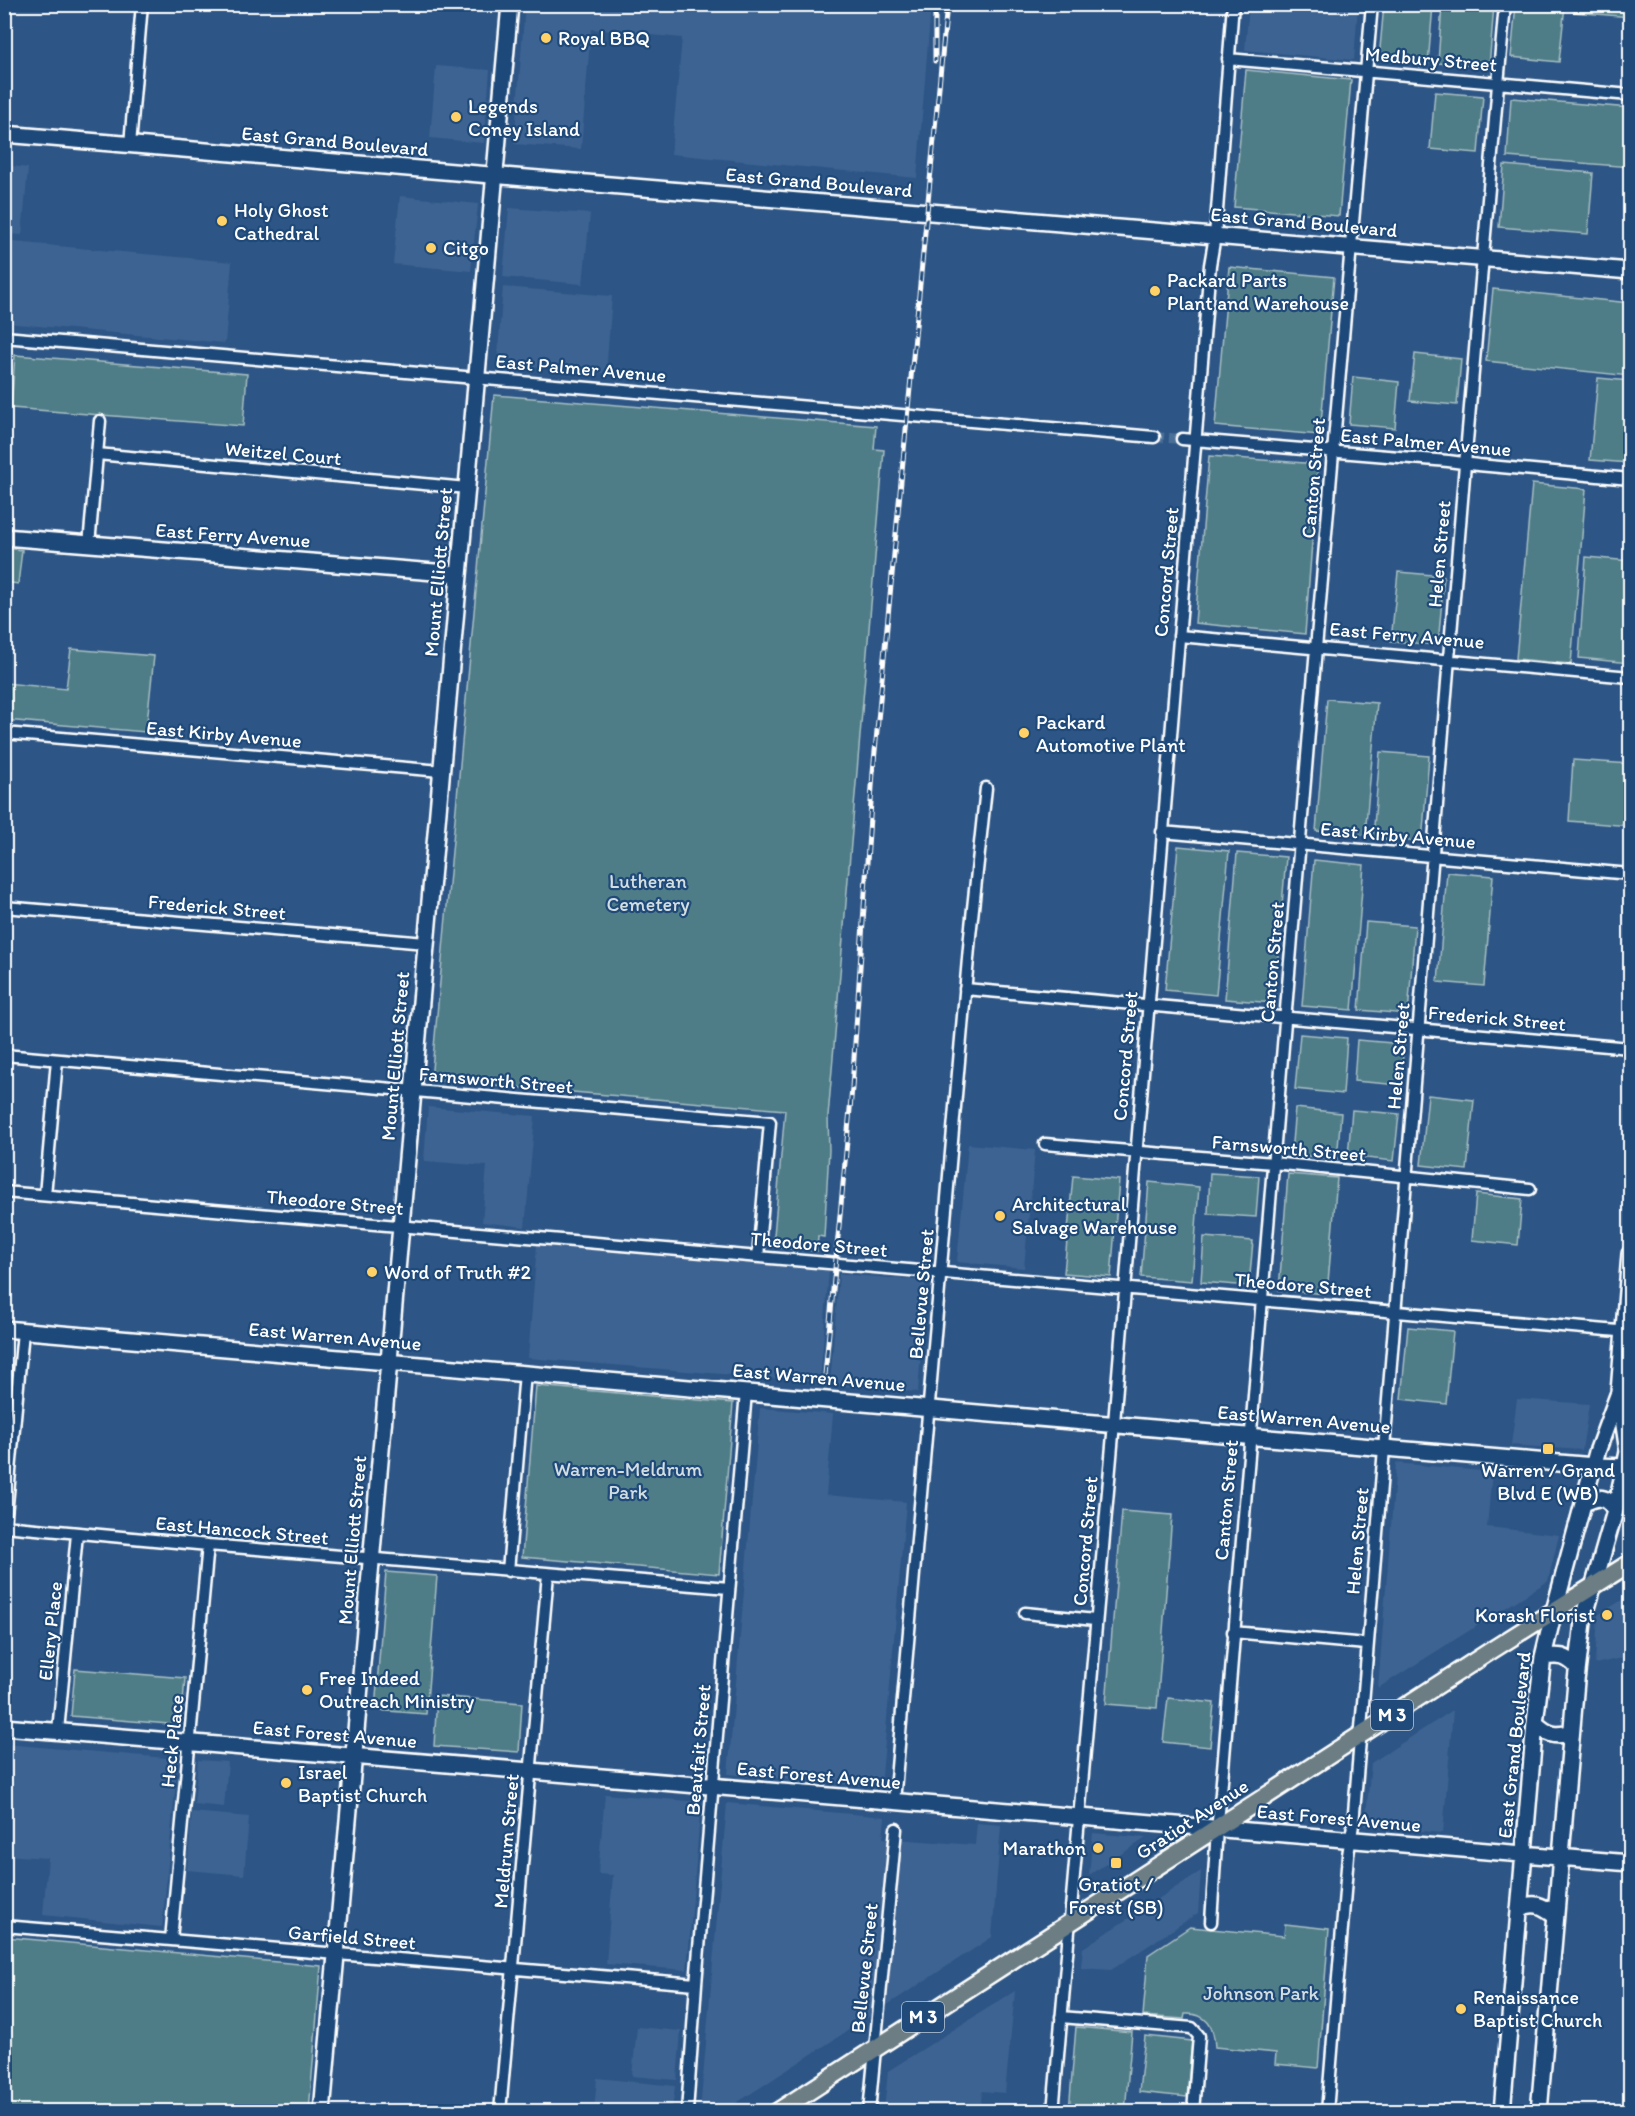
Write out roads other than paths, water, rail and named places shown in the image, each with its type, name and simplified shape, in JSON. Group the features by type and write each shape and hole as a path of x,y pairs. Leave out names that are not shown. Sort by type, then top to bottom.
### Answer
{"main road":[{"name":"Mount Elliott Street","path":"322,2112 510,4"},
{"name":"East Grand Boulevard","path":"4,134 1630,271"},
{"name":"East Ferry Avenue","path":"4,537 459,574"},
{"name":"East Grand Boulevard","path":"1502,2112 1535,1723 1543,1657 1593,1466 1619,1392 1627,1332 1630,1254"},
{"name":"East Warren Avenue","path":"4,1329 1593,1466 1628,1467"},
{"name":"East Grand Boulevard","path":"1539,2112 1571,1732 1583,1622 1628,1467 1619,1392"},
{"path":"1583,1504 1593,1498 1604,1498 1609,1501 1614,1511"},
{"name":"Gratiot Avenue","path":"777,2112 1630,1563"},
{"path":"1543,1657 1562,1655 1577,1666"},
{"path":"1535,1723 1553,1736 1571,1732"},
{"name":"East Forest Avenue","path":"4,1727 1630,1863"},
{"path":"1519,1909 1536,1904 1545,1907 1555,1915"}],"street":[{"path":"130,145 142,4"},
{"name":"Concord Street","path":"1053,2112 1114,1423 1233,4"},
{"name":"Canton Street","path":"1211,1922 1233,1632 1372,4"},
{"name":"Helen Street","path":"1327,2112 1505,4"},
{"name":"Medbury Street","path":"1228,59 1630,94"},
{"name":"East Palmer Avenue","path":"4,337 1154,437"},
{"path":"89,545 100,421"},
{"name":"East Palmer Avenue","path":"1182,439 1630,478"},
{"name":"Weitzel Court","path":"97,454 466,488"},
{"name":"East Ferry Avenue","path":"1179,636 1630,676"},
{"name":"East Kirby Avenue","path":"4,733 441,771"},
{"name":"Bellevue Street","path":"894,1802 965,989 986,788"},
{"name":"East Kirby Avenue","path":"1162,832 1630,874"},
{"name":"Frederick Street","path":"4,907 426,943"},
{"name":"Frederick Street","path":"965,989 1630,1048"},
{"name":"Farnsworth Street","path":"4,1055 770,1122 758,1257"},
{"path":"45,1195 57,1060"},
{"name":"Farnsworth Street","path":"1045,1144 1273,1163 1530,1189"},
{"name":"Theodore Street","path":"4,1192 1627,1332"},
{"path":"5,1526 23,1330"},
{"path":"508,1571 525,1373"},
{"name":"Beaufait Street","path":"687,2112 746,1392"},
{"name":"East Hancock Street","path":"5,1526 508,1571 729,1588"},
{"name":"Ellery Place","path":"58,1731 77,1534"},
{"name":"Heck Place","path":"171,1940 208,1545"},
{"name":"Meldrum Street","path":"501,2112 548,1574"},
{"path":"1026,1613 1095,1620"},
{"path":"1233,1632 1366,1644"},
{"name":"Bellevue Street","path":"869,2112 874,2049 880,2016 896,1829"},
{"name":"Garfield Street","path":"4,1926 696,1984"},
{"path":"1061,2017 1192,2028 1199,2036 1193,2112"}],"tunnel":[{"path":"1154,437 1182,439"}],"railway":[{"path":"935,4 935,61"},
{"path":"825,1375 852,1088 873,772 947,4"}],"place":[{"name":"Royal BBQ","path":"546,38"},
{"name":"Legends Coney Island","path":"456,117"},
{"name":"Holy Ghost Cathedral","path":"222,221"},
{"name":"Citgo","path":"431,248"},
{"name":"Packard Parts Plant and Warehouse","path":"1155,291"},
{"name":"Packard Automotive Plant","path":"1024,733"},
{"name":"Architectural Salvage Warehouse","path":"1000,1216"},
{"name":"Word of Truth #2","path":"372,1272"},
{"name":"Warren / Grand Blvd E (WB)","path":"1548,1449"},
{"name":"Korash Florist","path":"1607,1615"},
{"name":"Free Indeed Outreach Ministry","path":"307,1690"},
{"name":"Israel Baptist Church","path":"286,1783"},
{"name":"Marathon","path":"1098,1848"},
{"name":"Gratiot / Forest (SB)","path":"1116,1863"},
{"name":"Renaissance Baptist Church","path":"1461,2009"}],"park label":[{"name":"Lutheran Cemetery","path":"648,892"},
{"name":"Warren-Meldrum Park","path":"628,1480"},
{"name":"Johnson Park","path":"1261,1993"}]}
